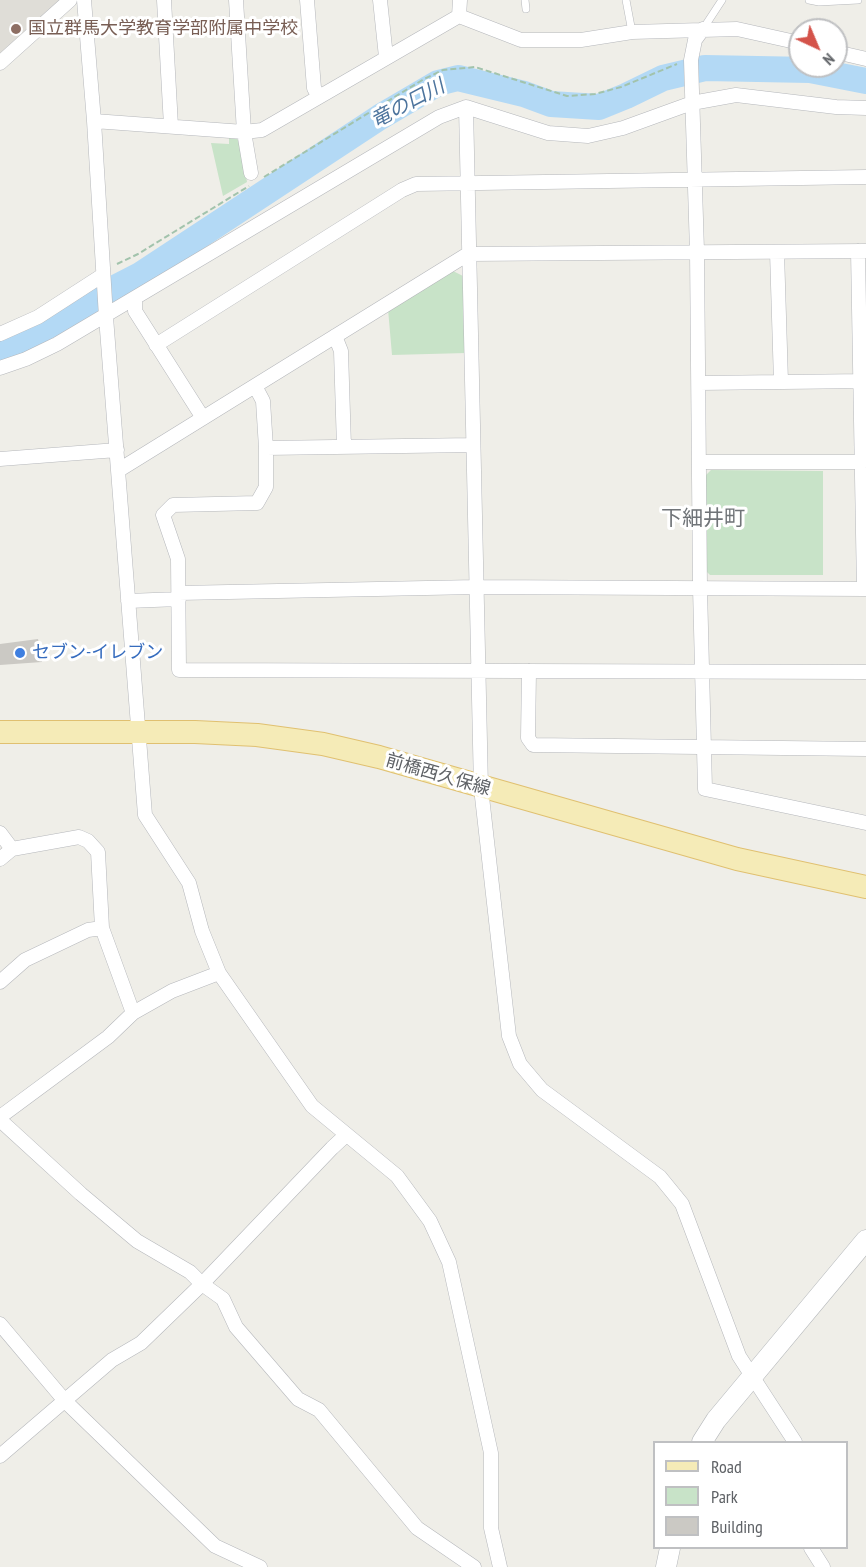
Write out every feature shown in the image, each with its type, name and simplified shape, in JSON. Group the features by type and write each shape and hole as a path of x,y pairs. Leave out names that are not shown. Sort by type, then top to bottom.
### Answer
{"main road":[{"name":"前橋西久保線","path":"0,732 138,731 257,735 323,744 379,757 737,860 866,887"}],"street":[{"path":"0,63 70,0"},
{"path":"84,0 94,121 105,314 145,815 189,883 202,931 219,973 312,1106 397,1176 430,1221 449,1262 491,1453 491,1528 500,1567"},
{"path":"164,0 171,126"},
{"path":"236,0 244,132 250,173"},
{"path":"307,0 314,88 319,98"},
{"path":"380,0 387,57"},
{"path":"459,16 460,0"},
{"path":"94,121 244,132 262,130 459,16"},
{"path":"459,16 521,40 581,40 632,32 737,29 788,41"},
{"path":"704,29 695,40 691,60 698,251 700,588 705,789 866,823"},
{"path":"848,55 866,59"},
{"path":"0,368 57,345 105,314 135,299 439,117 466,107 548,133 588,136 623,129 693,99 736,95 836,107 866,108"},
{"path":"466,107 481,788 509,1036 520,1064 542,1090 660,1177 682,1204 739,1356 794,1441"},
{"path":"156,345 402,189 416,184 866,177"},
{"path":"119,470 468,254 862,251 862,462 865,589 476,586 179,596 128,601"},
{"path":"777,252 781,382"},
{"path":"0,334 38,317 103,278"},
{"path":"135,299 135,311 203,418"},
{"path":"335,336 341,351 344,447"},
{"path":"699,383 863,381"},
{"path":"255,386 263,401 267,448 266,487 257,502 173,505 163,514 178,559 179,670 866,672"},
{"path":"267,448 473,446"},
{"path":"0,459 117,450"},
{"path":"699,462 862,462"},
{"path":"529,671 528,738 533,745 866,749"},
{"path":"0,832 12,849"},
{"path":"0,859 12,849 79,837 88,841 98,852 102,928 133,1012"},
{"path":"0,982 25,960 88,930 102,928"},
{"path":"219,973 172,991 133,1012 108,1036 0,1118 81,1194 138,1241 190,1272 223,1299 236,1327 298,1399 319,1410 417,1528 474,1567"},
{"path":"0,1456 112,1360 141,1343 202,1284 346,1135"},
{"path":"703,1441 716,1420 866,1240"},
{"path":"0,1324 65,1401 215,1546 260,1567"},
{"path":"666,1567 670,1549"},
{"path":"813,1549 824,1567"}],"lane":[{"path":"525,0 526,9"},
{"path":"626,0 632,32"},
{"path":"704,29 722,0"},
{"path":"809,0 819,2 858,0"}],"shaded area":[{"name":"国立群馬大学教育学部附属中学校","path":"0,0 65,0 0,58"}],"green space":[{"path":"229,138 237,139 241,144 247,182 223,196 211,143 229,144"},
{"path":"451,270 463,276 466,353 392,355 388,309"},
{"path":"711,470 823,471 823,575 710,575 706,571 706,475"}],"building":[{"name":"セブン-イレブン","path":"38,639 42,662 0,665 0,644"}],"waterway":[{"name":"竜の口川","path":"0,348 35,336 103,294 140,275 380,117 438,83 458,78 524,94 551,104 599,107 663,78 705,68 810,70 866,81"}],"place":[{"name":"国立群馬大学教育学部附属中学校","path":"16,29"},
{"name":"セブン-イレブン","path":"20,653"}],"district":[{"name":"下細井町","path":"703,519"}]}
